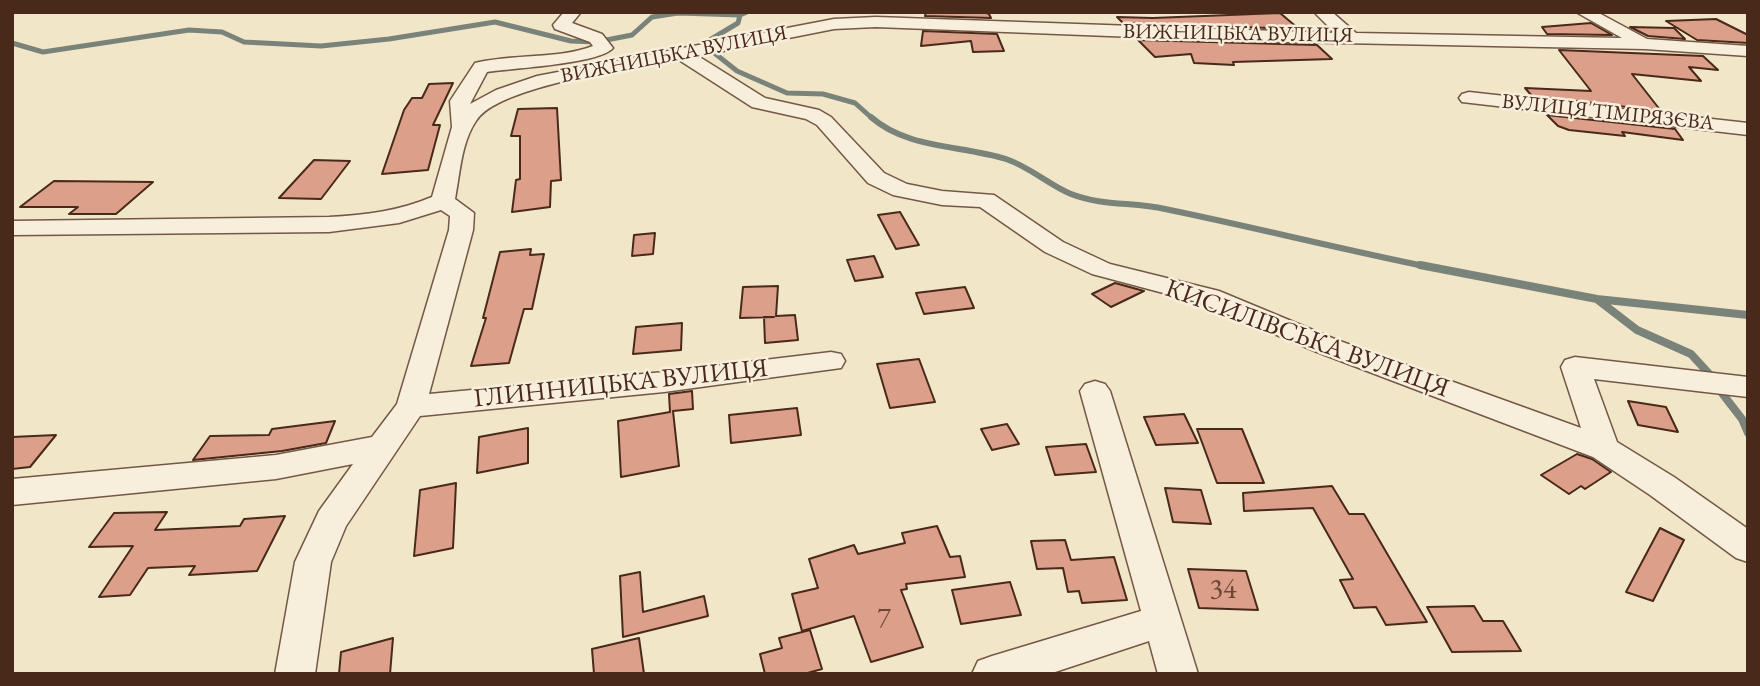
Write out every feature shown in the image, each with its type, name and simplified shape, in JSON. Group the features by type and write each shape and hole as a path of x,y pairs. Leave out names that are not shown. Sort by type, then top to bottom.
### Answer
{"street":[{"path":"443,201 461,126 460,101 481,67 600,51 600,42 561,25 573,12"},
{"path":"1322,12 1349,36"},
{"path":"1584,12 1645,44"},
{"name":"ВИЖНИЦЬКА ВУЛИЦЯ","path":"461,126 472,112 493,99 537,82 834,24 876,22 1239,36 1349,36 1645,44 1748,51"},
{"name":"КИСИЛІВСЬКА ВУЛИЦЯ","path":"690,54 758,103 812,114 824,121 876,178 901,190 942,198 985,200 1002,208 1026,230 1054,247 1101,269 1210,297 1326,346 1604,449 1662,486 1748,548"},
{"name":"ВУЛИЦЯ ТІМІРЯЗЄВА","path":"1469,98 1748,129"},
{"path":"12,228 68,225 346,224 416,214 443,201"},
{"path":"295,674 313,562 331,521 411,406 461,230 462,213 443,201"},
{"name":"ГЛИННИЦЬКА ВУЛИЦЯ","path":"411,406 664,382 831,361"},
{"path":"1604,449 1575,367 1748,387"},
{"path":"1095,391 1178,674"},
{"path":"12,492 276,467 382,447"},
{"path":"992,674 1162,621"}],"building":[{"path":"926,12 984,12 991,18 925,16"},
{"path":"1280,13 1299,29 1123,23 1117,17 1153,18"},
{"path":"1716,19 1748,35 1748,43 1697,40 1666,21"},
{"path":"1591,23 1612,35 1547,34 1542,27"},
{"path":"1630,27 1674,28 1685,39 1648,36"},
{"path":"923,31 997,34 1004,51 973,52 971,41 921,46"},
{"path":"1138,40 1317,45 1332,59 1233,62 1234,65 1194,63 1191,54 1155,57"},
{"path":"1559,50 1703,56 1718,70 1689,67 1701,81 1632,74 1661,111 1532,96 1525,88 1591,91"},
{"path":"453,83 433,125 440,125 428,170 382,174 404,110 412,98 422,98 429,84"},
{"path":"557,108 561,180 551,181 550,207 512,212 516,180 520,179 520,136 511,136 518,109"},
{"path":"1547,115 1675,129 1683,140 1622,132 1625,136 1569,130 1558,126"},
{"path":"314,160 350,161 321,199 279,198"},
{"path":"54,181 153,182 116,214 69,214 78,207 20,207"},
{"path":"900,212 919,245 896,249 878,215"},
{"path":"655,233 653,254 632,256 634,235"},
{"path":"531,249 530,255 544,254 532,309 524,309 509,363 471,366 486,318 483,318 500,252"},
{"path":"874,256 883,277 855,281 847,260"},
{"path":"1115,283 1144,291 1111,307 1092,294"},
{"path":"778,286 776,316 795,315 798,340 765,343 764,317 740,318 743,287"},
{"path":"965,287 974,308 924,314 916,293"},
{"path":"682,323 681,350 633,354 636,327"},
{"path":"919,359 935,402 890,408 877,364"},
{"path":"692,391 693,409 673,411 679,466 621,477 618,421 670,412 669,394"},
{"path":"1628,401 1666,407 1678,432 1638,425"},
{"path":"797,408 801,435 731,443 729,415"},
{"path":"1184,414 1198,443 1156,445 1144,417"},
{"path":"335,421 326,443 282,451 193,460 210,436 269,435 272,429"},
{"path":"1007,424 1019,444 992,450 981,429"},
{"path":"528,428 528,463 477,473 479,437"},
{"path":"1197,429 1242,429 1264,483 1217,483"},
{"path":"56,435 30,467 12,469 12,437"},
{"path":"1086,444 1096,472 1055,475 1046,447"},
{"path":"1577,454 1592,459 1611,472 1585,489 1581,486 1569,494 1541,475"},
{"path":"456,483 453,548 414,556 420,490"},
{"path":"1332,486 1349,514 1364,514 1427,622 1386,625 1376,607 1354,608 1340,580 1353,579 1313,508 1244,511 1243,493"},
{"path":"1165,488 1201,490 1211,524 1173,522"},
{"path":"167,512 155,530 240,526 244,519 285,516 257,571 189,575 195,566 148,568 130,595 99,597 133,546 89,547 114,513"},
{"path":"937,526 950,557 960,556 965,577 906,584 907,589 901,590 923,647 871,662 854,616 802,631 792,594 818,588 809,559 854,545 858,554 905,543 902,533"},
{"path":"1660,528 1684,540 1653,601 1626,592"},
{"path":"1065,540 1071,560 1114,557 1127,600 1082,603 1079,591 1068,592 1063,568 1037,569 1031,541"},
{"path":"1188,569 1246,571 1258,610 1199,608"},
{"path":"640,572 643,612 704,596 708,616 623,637 620,576"},
{"path":"1010,582 1021,615 961,624 952,590"},
{"path":"1474,606 1483,621 1503,621 1521,651 1452,652 1427,607"},
{"path":"810,630 822,669 804,674 765,674 760,654 782,648 779,638"},
{"path":"393,638 390,674 339,674 341,652"},
{"path":"639,638 644,674 594,674 592,649"}],"waterway":[{"path":"740,15 747,12"},
{"path":"12,43 43,52 189,30 222,32 244,42 321,46 389,39 495,22 571,41 596,42 632,35 652,17 678,13 740,15"},
{"path":"740,15 738,23 703,44 737,71 787,93 823,94 855,103 873,119"},
{"path":"871,117 885,127 918,141 1006,159 1083,198 1165,209 1429,267"},
{"path":"1420,265 1597,299 1748,315"},
{"path":"1598,300 1637,330 1691,354 1712,377"},
{"path":"1718,388 1742,419 1748,433"}]}
